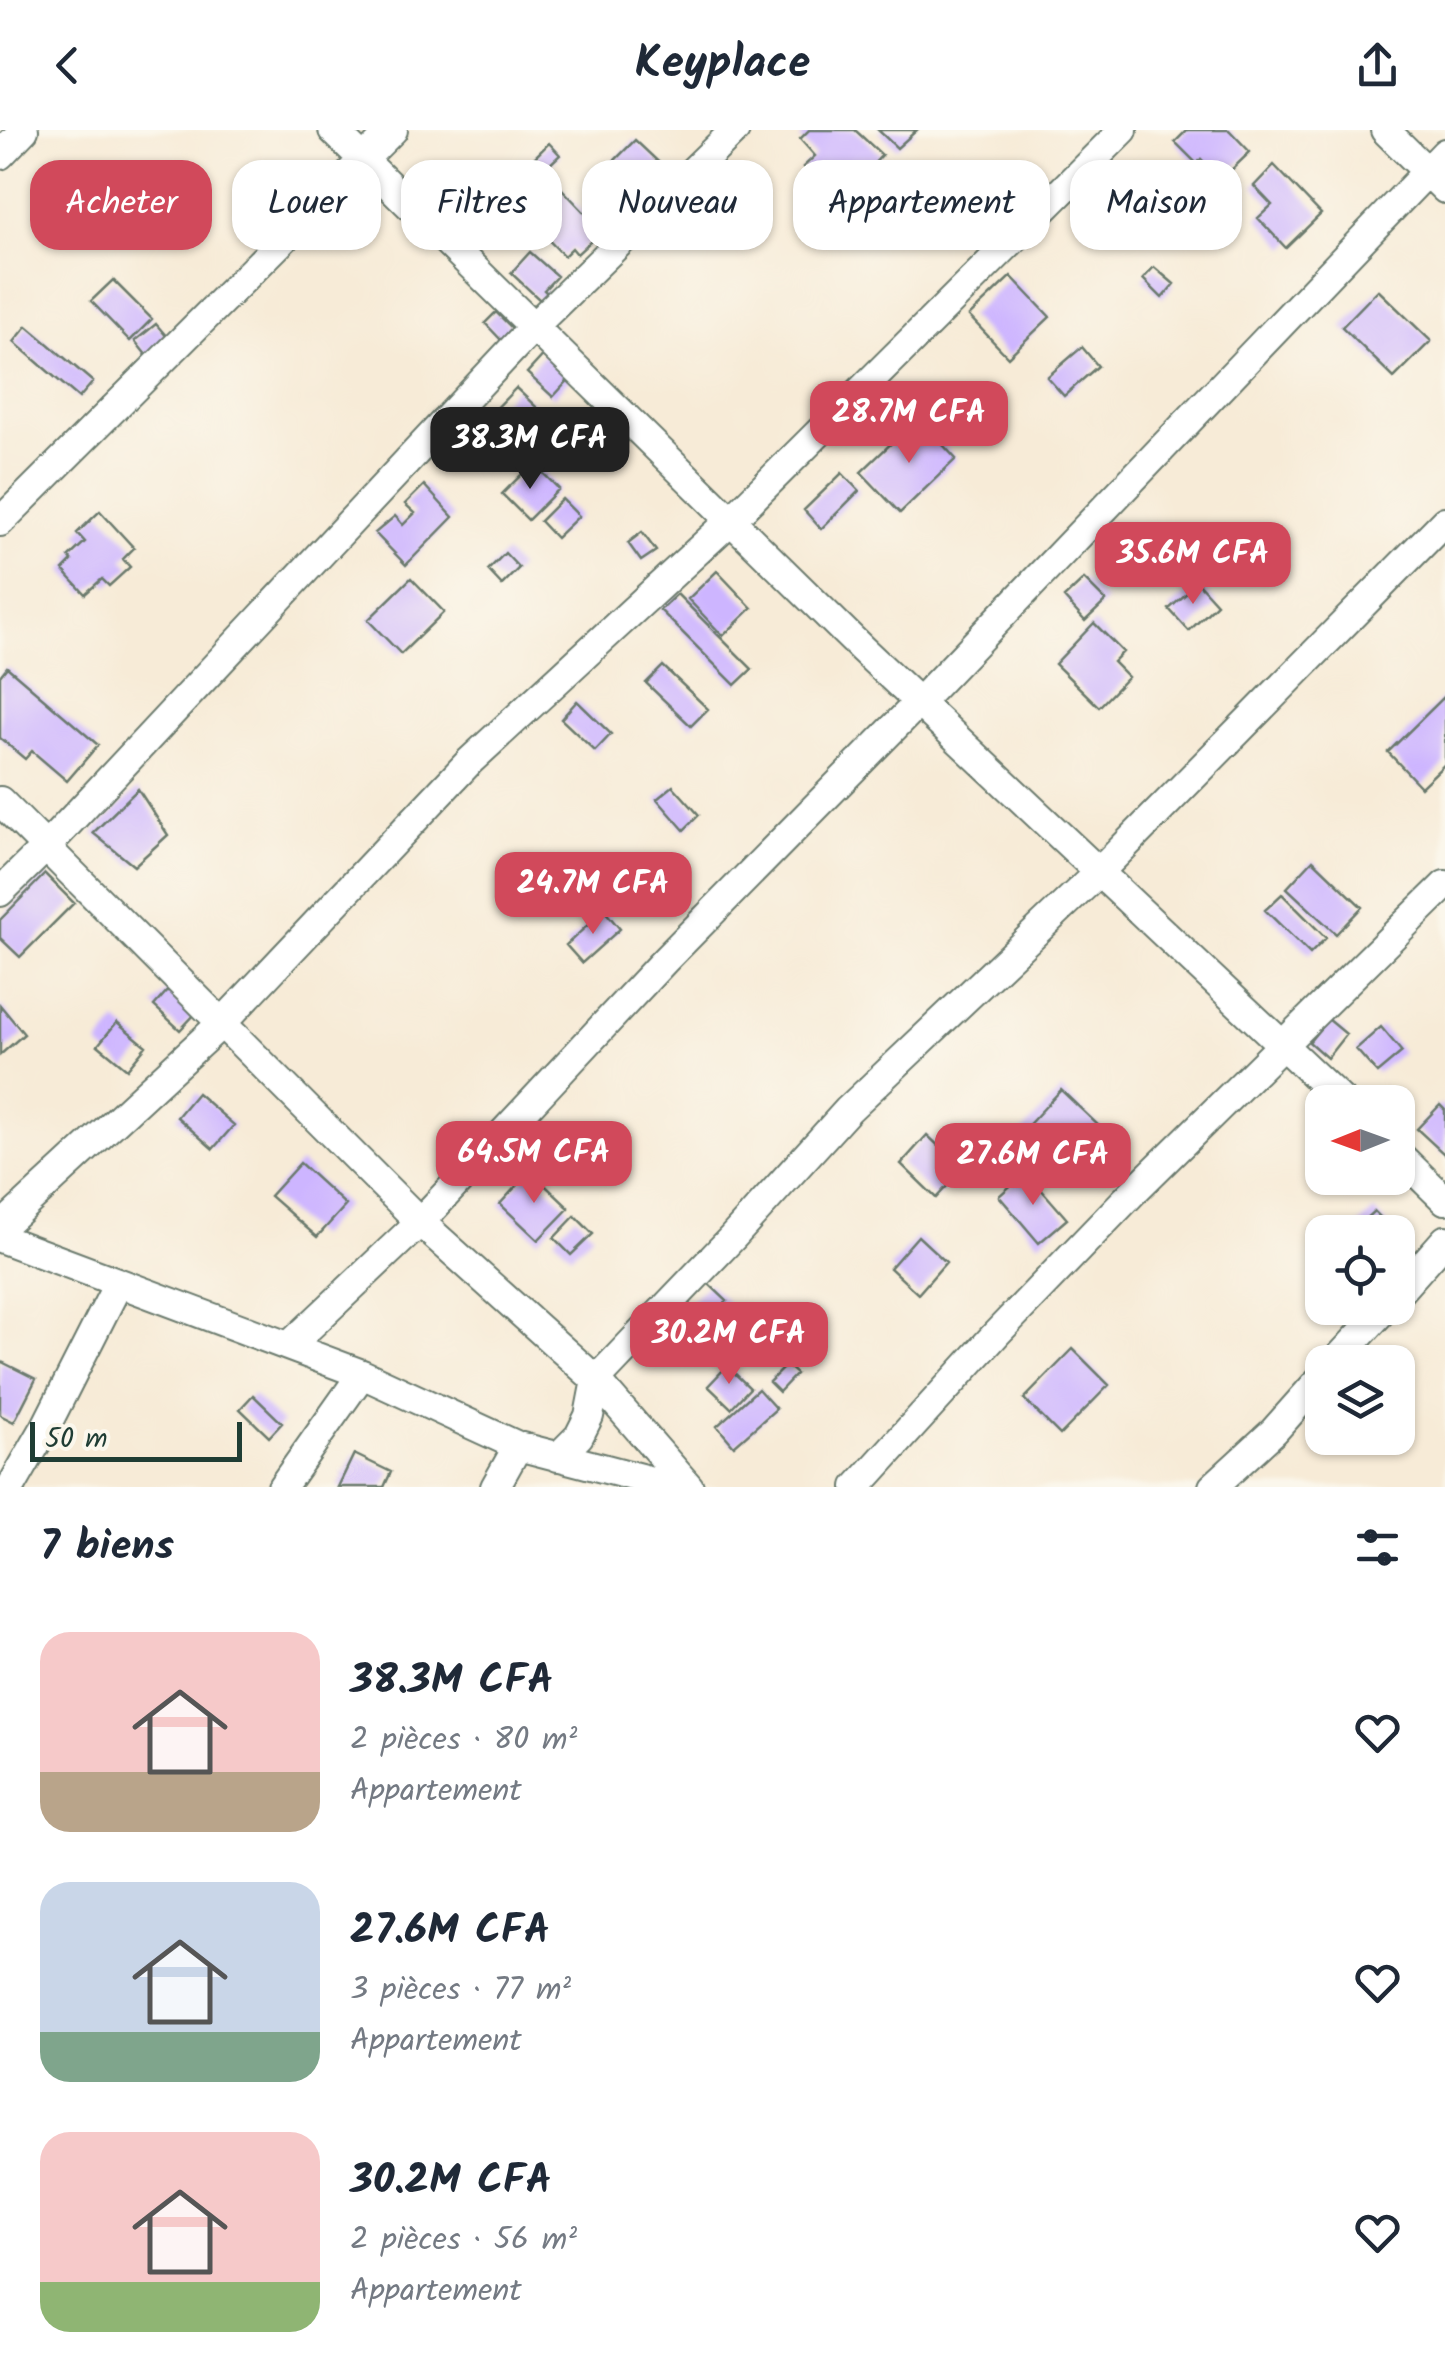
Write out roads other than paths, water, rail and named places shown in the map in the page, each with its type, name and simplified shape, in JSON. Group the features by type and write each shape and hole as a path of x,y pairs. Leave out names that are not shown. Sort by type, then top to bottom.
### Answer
{"street":[{"path":"0,155 24,130"},
{"path":"333,130 364,160 394,130"},
{"path":"0,892 534,326 735,130"},
{"path":"0,1228 222,1023 470,761 730,521 1123,130"},
{"path":"289,1346 420,1222 664,961 1439,171 1385,130"},
{"path":"381,177 730,521 1325,1085"},
{"path":"0,522 274,250"},
{"path":"558,1457 579,1436 589,1416 596,1380 848,1110 1099,872 1445,521"},
{"path":"0,801 420,1222 596,1380 689,1487"},
{"path":"857,1487 1134,1191 1445,886"},
{"path":"1415,1171 1445,1200"},
{"path":"0,1238 362,1374 518,1446 676,1487"},
{"path":"1415,1274 1445,1240"},
{"path":"11,1487 118,1284"},
{"path":"1350,1345 1369,1325"},
{"path":"282,1487 362,1374"},
{"path":"1213,1487 1274,1432 1305,1396"},
{"path":"495,1487 518,1446"}]}
